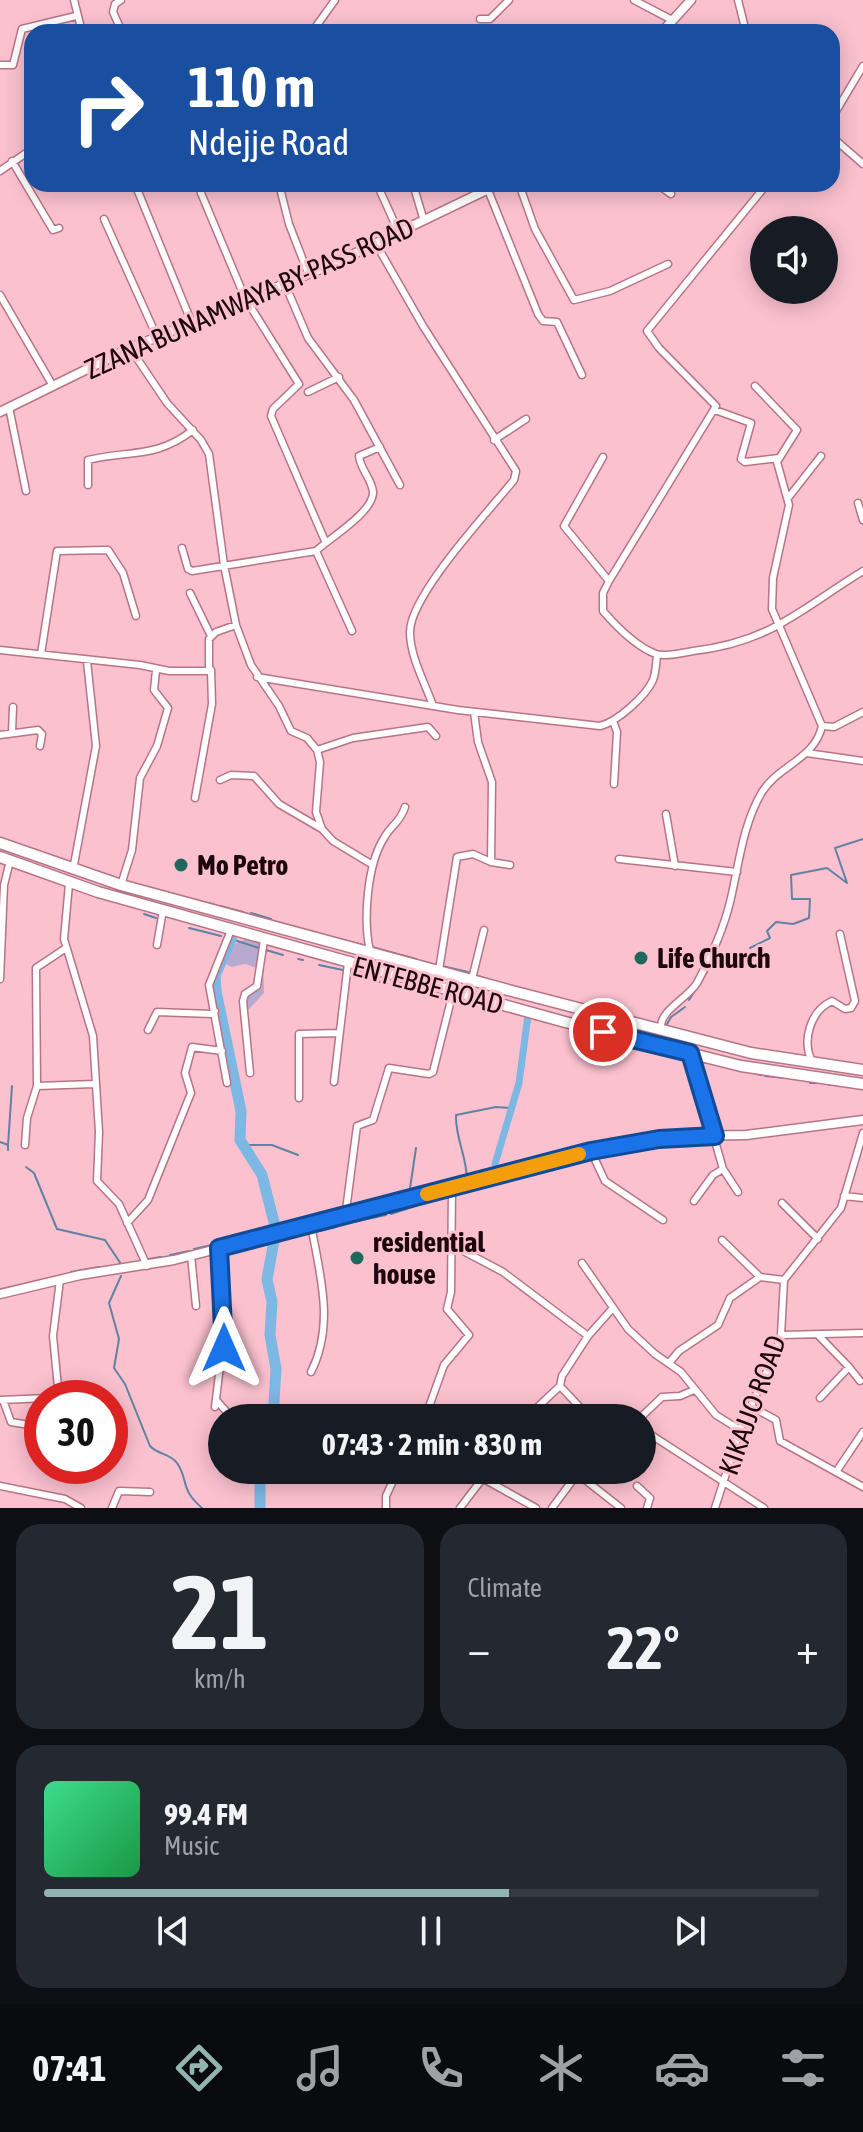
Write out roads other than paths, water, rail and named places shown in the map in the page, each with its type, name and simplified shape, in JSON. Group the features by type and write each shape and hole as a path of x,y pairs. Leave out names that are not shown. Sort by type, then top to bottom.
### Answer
{"main road":[{"name":"ENTEBBE ROAD","path":"0,843 121,885 751,1053 863,1070"},
{"name":"ENTEBBE ROAD","path":"5,859 69,884 453,992 690,1053 805,1077 863,1084"},
{"path":"323,957 329,941"}],"street":[{"path":"74,0 79,24"},
{"path":"118,24 113,12 115,4 121,0"},
{"path":"318,24 335,0"},
{"path":"480,19 490,19 509,0"},
{"path":"634,0 672,20"},
{"path":"669,24 691,0"},
{"path":"738,0 744,24"},
{"path":"43,24 76,16"},
{"path":"0,65 13,65 24,29"},
{"path":"840,105 863,66"},
{"path":"840,144 863,164"},
{"path":"0,171 24,154"},
{"path":"12,161 24,180"},
{"path":"31,192 53,230 59,228"},
{"path":"138,192 191,321"},
{"path":"282,192 308,273"},
{"path":"381,192 399,233"},
{"path":"415,192 424,221"},
{"name":"ZZANA BUNAMWAYA BY-PASS ROAD","path":"4,410 130,348 376,244 484,192"},
{"path":"489,192 538,314 543,321 557,322 582,375"},
{"path":"522,192 535,229 574,300 610,291 668,264"},
{"path":"760,192 647,331 659,348 713,400 715,410 609,581 603,593 603,611 631,637 657,655 738,644 780,628 809,604 863,571"},
{"path":"201,193 245,298 299,384 273,409 271,416 325,541"},
{"path":"104,219 157,337"},
{"path":"376,244 494,440 516,471 514,480 435,578 411,620 413,651 432,703"},
{"path":"284,282 308,338 339,377 400,485"},
{"path":"0,295 53,386"},
{"path":"130,348 167,403 193,430 209,454 224,565 236,625 257,677 279,706 291,731 307,738 317,750 320,762 316,812 322,829"},
{"path":"308,392 339,377"},
{"path":"755,386 796,425 797,435 777,465 788,498"},
{"path":"4,410 26,491"},
{"path":"715,410 751,423 741,459 745,462 779,458"},
{"path":"494,440 526,419"},
{"path":"88,485 88,460 152,453 177,443 193,430"},
{"path":"182,548 190,570 316,551 325,541 341,534 372,499 373,491 359,456 380,447"},
{"path":"661,1028 665,1014 691,990 701,975 727,911 748,824 763,792 814,746 822,726 774,619 771,594 788,498 821,456"},
{"path":"603,457 564,526 609,581"},
{"path":"858,503 863,520"},
{"path":"41,654 57,551 108,550 123,573 136,616"},
{"path":"316,551 352,631"},
{"path":"190,593 211,636 212,704 195,798"},
{"path":"211,636 236,625"},
{"path":"0,650 140,665 156,670 211,670"},
{"path":"257,677 474,712 605,725 652,683 657,655"},
{"path":"73,870 96,746 87,661"},
{"path":"121,885 132,850 140,778 157,746 168,708 154,690 156,670"},
{"path":"12,732 13,707"},
{"path":"474,712 478,742 492,782 491,862"},
{"path":"822,726 834,727 863,712"},
{"path":"613,721 617,732 614,784"},
{"path":"317,750 353,738 428,727 436,736"},
{"path":"0,735 40,731 40,746"},
{"path":"807,753 863,761"},
{"path":"220,780 231,775 254,776 279,804 322,829 333,841 371,864"},
{"path":"370,951 371,864 384,836 399,823 405,807"},
{"path":"666,814 675,866"},
{"path":"439,970 457,857 473,854 491,862 510,865"},
{"path":"0,979 5,859"},
{"path":"619,859 737,872"},
{"path":"69,884 64,930 66,948 93,1036 99,1132 97,1181 119,1204 147,1266"},
{"path":"157,945 163,910"},
{"path":"227,1083 209,985 231,930"},
{"path":"472,979 484,930"},
{"path":"814,1064 810,1060 807,1035 817,1012 832,1001 845,1009 851,1008 855,1001 840,934"},
{"path":"250,1073 243,1001 245,994 257,986 264,940"},
{"path":"25,1145 27,1118 37,1086 36,968 66,948"},
{"path":"334,1082 348,963"},
{"path":"345,1218 357,1126 373,1120 389,1068 433,1072 453,992"},
{"path":"148,1030 157,1012 212,1014 215,1011"},
{"path":"299,1098 299,1034 339,1033"},
{"path":"127,1223 148,1200 191,1093 185,1073 192,1047 222,1051"},
{"path":"690,1053 723,1169 738,1192"},
{"path":"37,1086 94,1084"},
{"path":"0,1294 60,1280 147,1266 345,1218 591,1151 646,1141 863,1120"},
{"path":"722,1240 760,1277 784,1280 841,1208 863,1133"},
{"path":"591,1151 605,1181 663,1220"},
{"path":"694,1201 713,1175 723,1169"},
{"path":"430,1404 444,1365 468,1338 447,1309 451,1292 452,1188"},
{"path":"844,1196 863,1198"},
{"path":"782,1203 818,1239"},
{"path":"311,1225 323,1290 325,1328 322,1350 311,1372"},
{"path":"452,1245 503,1272 588,1336"},
{"path":"216,1404 225,1325 219,1248"},
{"path":"191,1255 196,1306"},
{"path":"582,1263 612,1309 641,1343 669,1363 716,1415 740,1430"},
{"path":"669,1363 679,1351 718,1325 730,1298 760,1277"},
{"path":"57,1380 53,1336 60,1280"},
{"name":"KIKAJJO ROAD","path":"715,1508 740,1430 781,1335 784,1280"},
{"path":"541,1404 560,1386 562,1376 588,1336 612,1309"},
{"path":"781,1335 863,1333"},
{"path":"819,1336 860,1381"},
{"path":"820,1398 849,1367"},
{"path":"560,1386 577,1404"},
{"path":"655,1404 662,1397 680,1396 694,1390"},
{"path":"24,1399 2,1400 11,1422 24,1424"},
{"path":"750,1406 778,1422 780,1441 863,1487"},
{"path":"836,1472 863,1432"},
{"path":"656,1439 764,1508"},
{"path":"386,1508 386,1496 392,1484"},
{"path":"460,1508 480,1484"},
{"path":"493,1484 536,1508"},
{"path":"552,1508 570,1484"},
{"path":"592,1484 617,1507"},
{"path":"0,1486 65,1499 81,1508"},
{"path":"637,1486 650,1498 647,1508"},
{"path":"112,1508 119,1491 150,1492"}],"waterway":[{"path":"750,948 770,938 767,931 776,922 793,924 809,918 810,899 792,899 791,875 827,868 847,883 835,848 863,839"},
{"path":"202,902 213,904"},
{"path":"220,906 243,912"},
{"path":"251,913 271,919"},
{"path":"144,914 156,918"},
{"path":"189,928 221,936"},
{"path":"306,930 324,935"},
{"path":"331,937 363,945"},
{"path":"231,939 259,948"},
{"path":"231,939 215,976 216,991 241,1111 240,1140 262,1175 276,1230"},
{"path":"372,947 416,959"},
{"path":"266,950 283,955"},
{"path":"298,959 303,960"},
{"path":"422,961 435,965"},
{"path":"319,965 343,970"},
{"path":"442,966 468,972"},
{"path":"689,1000 707,972"},
{"path":"352,974 362,977"},
{"path":"475,975 488,979"},
{"path":"371,980 385,983"},
{"path":"391,984 447,1000"},
{"path":"454,1001 478,1003"},
{"path":"666,1026 671,1017 685,1007"},
{"path":"495,1164 519,1083 528,1015"},
{"path":"602,1040 629,1046"},
{"path":"637,1047 688,1059"},
{"path":"698,1061 707,1063"},
{"path":"750,1072 761,1075"},
{"path":"765,1076 786,1078"},
{"path":"810,1083 823,1083"},
{"path":"829,1085 838,1085"},
{"path":"8,1145 12,1086"},
{"path":"455,1184 467,1180 456,1115 496,1107 510,1108"},
{"path":"651,1135 660,1134"},
{"path":"0,1142 8,1145 8,1150"},
{"path":"599,1146 608,1144"},
{"path":"244,1145 272,1145 298,1155"},
{"path":"646,1148 654,1146"},
{"path":"576,1151 593,1147"},
{"path":"409,1195 416,1148"},
{"path":"616,1153 641,1148"},
{"path":"549,1159 571,1153"},
{"path":"597,1157 609,1154"},
{"path":"555,1167 589,1159"},
{"path":"520,1167 542,1161"},
{"path":"492,1173 495,1164"},
{"path":"26,1167 34,1173 57,1229 105,1240 121,1264"},
{"path":"529,1174 549,1168"},
{"path":"496,1184 522,1176"},
{"path":"456,1194 489,1186"},
{"path":"387,1201 423,1192"},
{"path":"391,1214 449,1195"},
{"path":"344,1224 386,1215"},
{"path":"315,1232 336,1227"},
{"path":"291,1237 309,1233"},
{"path":"219,1243 250,1236"},
{"path":"282,1239 288,1237"},
{"path":"274,1241 267,1279 272,1302 270,1335 276,1369 274,1404"},
{"path":"240,1249 268,1243"},
{"path":"194,1249 216,1244"},
{"path":"170,1255 189,1251"},
{"path":"149,1259 161,1257"},
{"path":"71,1272 99,1267"},
{"path":"121,1276 109,1303 119,1339 114,1368 125,1384 150,1446 177,1463 190,1495 202,1508"},
{"path":"260,1484 260,1508"}],"place":[{"name":"Mo Petro","path":"181,865"},
{"name":"Life Church","path":"641,958"},
{"name":"residential house","path":"357,1258"}]}
